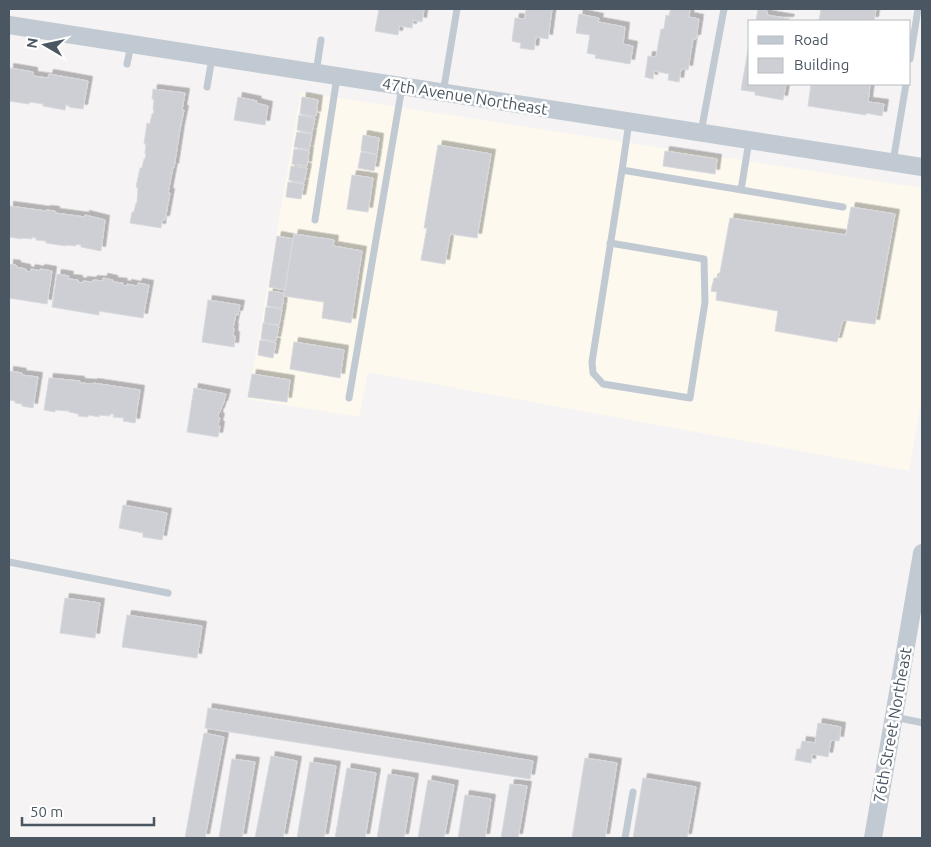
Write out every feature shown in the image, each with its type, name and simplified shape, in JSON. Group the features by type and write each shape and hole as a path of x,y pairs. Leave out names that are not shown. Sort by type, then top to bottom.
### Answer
{"street":[{"name":"47th Avenue Northeast","path":"9,25 922,167"},
{"name":"76th Street Northeast","path":"873,838 894,717 913,624 922,553"}],"lane":[{"path":"443,93 457,9"},
{"path":"701,133 724,9"},
{"path":"911,53 918,9"},
{"path":"316,73 321,40"},
{"path":"127,64 131,44"},
{"path":"207,87 212,57"},
{"path":"314,220 337,76"},
{"path":"893,162 906,85"},
{"path":"349,398 402,86"},
{"path":"610,243 704,259 705,302 690,398 603,384 593,373 592,362 610,243 630,122"},
{"path":"741,190 749,140"},
{"path":"622,170 843,207"},
{"path":"9,562 168,593"},
{"path":"894,717 922,723"},
{"path":"626,838 633,792"}],"shaded area":[{"path":"301,92 922,188 922,398 909,471 368,372 359,417 248,399"}],"building":[{"path":"379,9 424,9 422,22 413,20 412,28 399,26 398,35 375,31"},
{"path":"526,9 552,9 548,39 536,37 534,50 520,48 521,43 512,41 515,18 525,19"},
{"path":"671,9 690,9 689,17 699,19 696,39 693,39 688,70 681,69 679,82 668,80 669,74 654,71 653,79 645,77 648,56 656,57 661,29 664,29 666,15 669,16"},
{"path":"758,9 767,11 767,15 790,19 790,20 756,20"},
{"path":"821,9 876,9 874,20 819,20"},
{"path":"579,14 599,18 598,22 625,27 623,44 633,46 630,64 595,58 596,55 587,53 590,35 576,33"},
{"path":"748,50 748,85 786,85 783,100 755,95 755,92 741,90"},
{"path":"9,68 33,72 33,76 48,78 49,74 88,81 83,109 69,107 69,104 66,104 65,110 43,106 43,104 9,101"},
{"path":"811,85 870,85 868,102 884,104 882,116 808,106"},
{"path":"153,89 185,93 182,110 184,110 168,193 170,193 165,220 162,220 161,228 130,223 132,212 134,212 137,203 138,188 136,187 140,168 142,168 146,154 146,144 144,144 147,123 150,124 154,109"},
{"path":"238,97 257,101 256,103 268,106 265,125 234,120"},
{"path":"302,97 318,100 316,116 300,114"},
{"path":"299,115 315,118 312,133 297,130"},
{"path":"297,132 312,134 309,150 294,147"},
{"path":"363,135 379,138 377,154 361,151"},
{"path":"438,145 491,154 477,238 450,234 445,264 421,260 427,228 424,228"},
{"path":"294,149 309,151 307,166 292,164"},
{"path":"665,151 717,159 715,174 663,166"},
{"path":"361,152 377,155 374,171 358,168"},
{"path":"291,166 307,168 304,183 289,180"},
{"path":"352,175 373,178 368,212 347,209"},
{"path":"288,182 304,184 301,199 286,197"},
{"path":"9,206 55,211 55,213 85,217 85,215 105,220 101,251 81,247 81,245 76,244 76,246 66,246 46,243 46,241 36,240 36,238 32,237 32,239 22,239 9,237"},
{"path":"851,207 895,214 875,324 843,320 837,342 775,331 778,311 716,300 717,292 711,291 714,278 719,278 730,218 846,235"},
{"path":"294,234 334,240 333,246 362,251 351,323 322,318 324,302 284,296"},
{"path":"277,236 293,239 285,290 269,287"},
{"path":"9,264 16,265 16,267 30,272 31,269 52,271 47,304 9,298"},
{"path":"57,274 69,276 68,279 78,280 78,282 82,283 83,281 92,282 93,280 103,281 103,278 123,283 122,285 127,286 127,284 137,286 138,283 149,285 143,318 99,311 99,315 52,307"},
{"path":"269,291 284,293 282,308 267,306"},
{"path":"208,300 240,305 233,328 233,336 235,336 234,347 202,342"},
{"path":"266,307 282,309 279,325 264,323"},
{"path":"263,323 279,326 276,341 261,339"},
{"path":"260,340 276,343 273,358 258,355"},
{"path":"294,342 344,350 340,378 290,369"},
{"path":"9,371 38,377 33,408 22,406 22,404 15,403 15,401 10,400 9,402"},
{"path":"252,374 290,380 287,402 248,397"},
{"path":"49,378 140,390 135,423 123,421 124,418 113,417 114,414 110,414 110,416 99,415 99,417 89,415 88,417 78,416 79,414 69,411 55,410 55,412 44,410"},
{"path":"194,388 226,394 218,417 220,418 218,425 220,426 218,437 187,432"},
{"path":"123,505 167,513 162,540 143,537 143,533 119,528"},
{"path":"65,598 100,603 95,638 60,633"},
{"path":"127,615 202,626 197,658 122,647"},
{"path":"208,708 533,761 530,779 205,728"},
{"path":"818,723 841,727 839,741 831,740 828,757 812,754 811,763 795,760 797,749 801,749 802,741 815,743"},
{"path":"204,733 224,737 205,838 185,838"},
{"path":"271,756 297,761 283,838 255,838"},
{"path":"585,758 617,763 605,838 572,838"},
{"path":"232,759 255,762 242,838 219,838"},
{"path":"310,762 336,766 324,838 297,838"},
{"path":"347,768 376,773 365,838 335,838"},
{"path":"388,774 414,778 404,838 377,838"},
{"path":"643,778 696,787 687,838 633,838"},
{"path":"428,780 454,785 444,838 418,838"},
{"path":"510,784 527,786 518,838 501,838"},
{"path":"465,795 491,799 485,838 458,838"}]}
